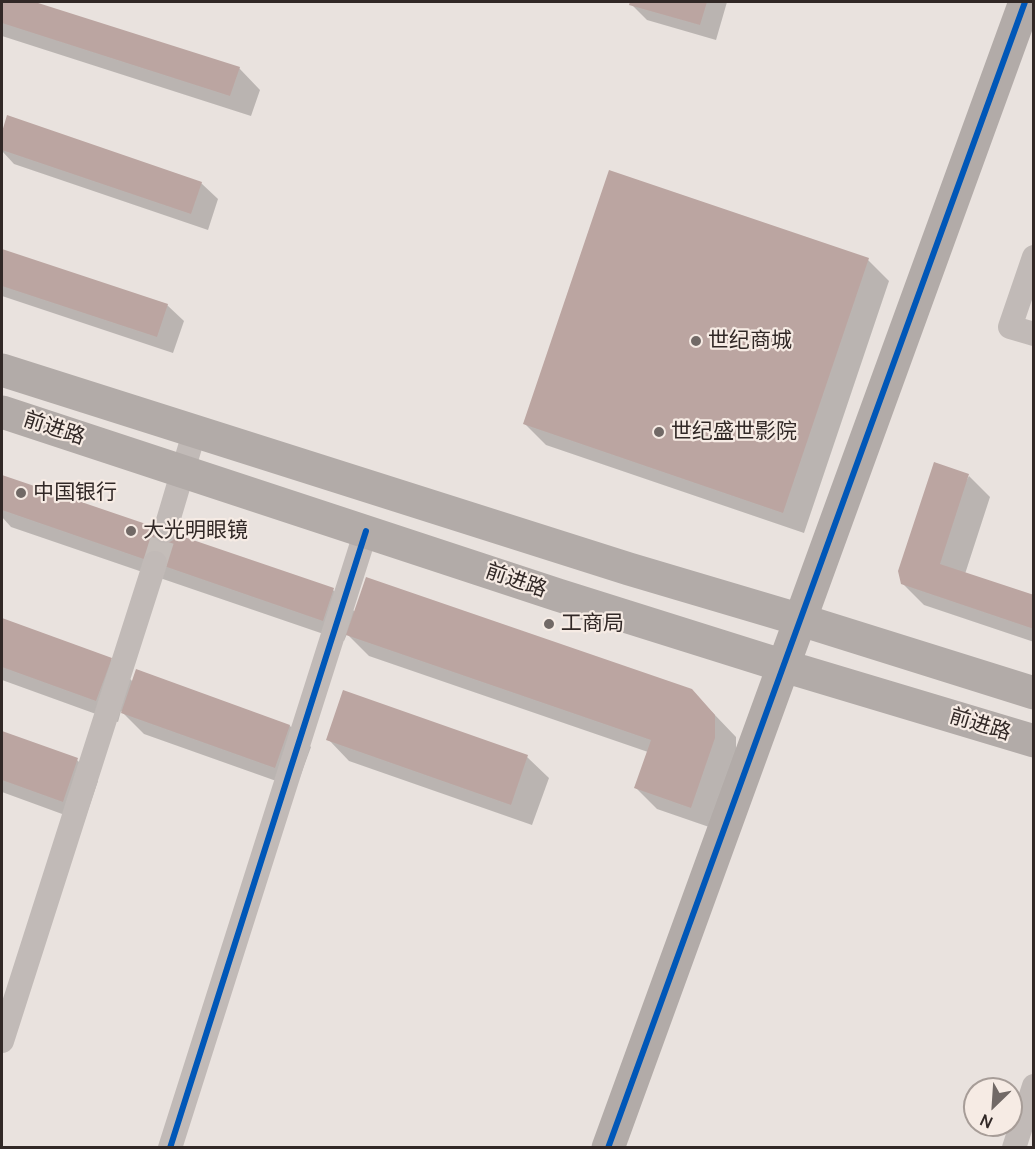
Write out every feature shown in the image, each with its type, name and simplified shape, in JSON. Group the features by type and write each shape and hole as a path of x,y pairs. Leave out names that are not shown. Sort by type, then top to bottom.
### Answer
{"main road":[{"path":"608,1148 1025,2"},
{"name":"前进路","path":"2,370 629,569 1034,693"},
{"name":"前进路","path":"2,412 558,595 1034,741"}],"street":[{"path":"1034,257 1010,327 1034,334"},
{"path":"165,531 195,430"},
{"path":"170,1148 366,531"},
{"path":"2,1041 155,563"},
{"path":"1014,1148 1034,1086"}],"building":[{"path":"2,2 35,2 240,67 230,96 2,23"},
{"path":"630,2 707,2 700,25 629,5"},
{"path":"7,115 202,182 191,214 2,150 2,132"},
{"name":"世纪商城","path":"609,170 869,258 783,513 523,424"},
{"path":"2,249 168,304 157,337 2,286"},
{"path":"934,462 969,474 940,564 1034,595 1034,629 901,584 898,571"},
{"path":"2,475 334,588 323,621 2,510"},
{"path":"366,577 692,689 715,715 715,738 691,808 634,788 651,740 346,635"},
{"path":"2,618 112,658 96,701 2,667"},
{"path":"136,669 290,725 275,768 121,713"},
{"path":"343,690 528,755 511,805 326,740"},
{"path":"2,731 78,758 63,802 2,780"}],"tunnel":[{"path":"155,563 165,531"}],"cycle path":[{"path":"608,1148 1025,2"},
{"path":"170,1148 366,531"}],"place":[{"name":"世纪商城","path":"696,341"},
{"name":"世纪盛世影院","path":"659,432"},
{"name":"中国银行","path":"21,493"},
{"name":"大光明眼镜","path":"131,531"},
{"name":"工商局","path":"549,624"}]}
